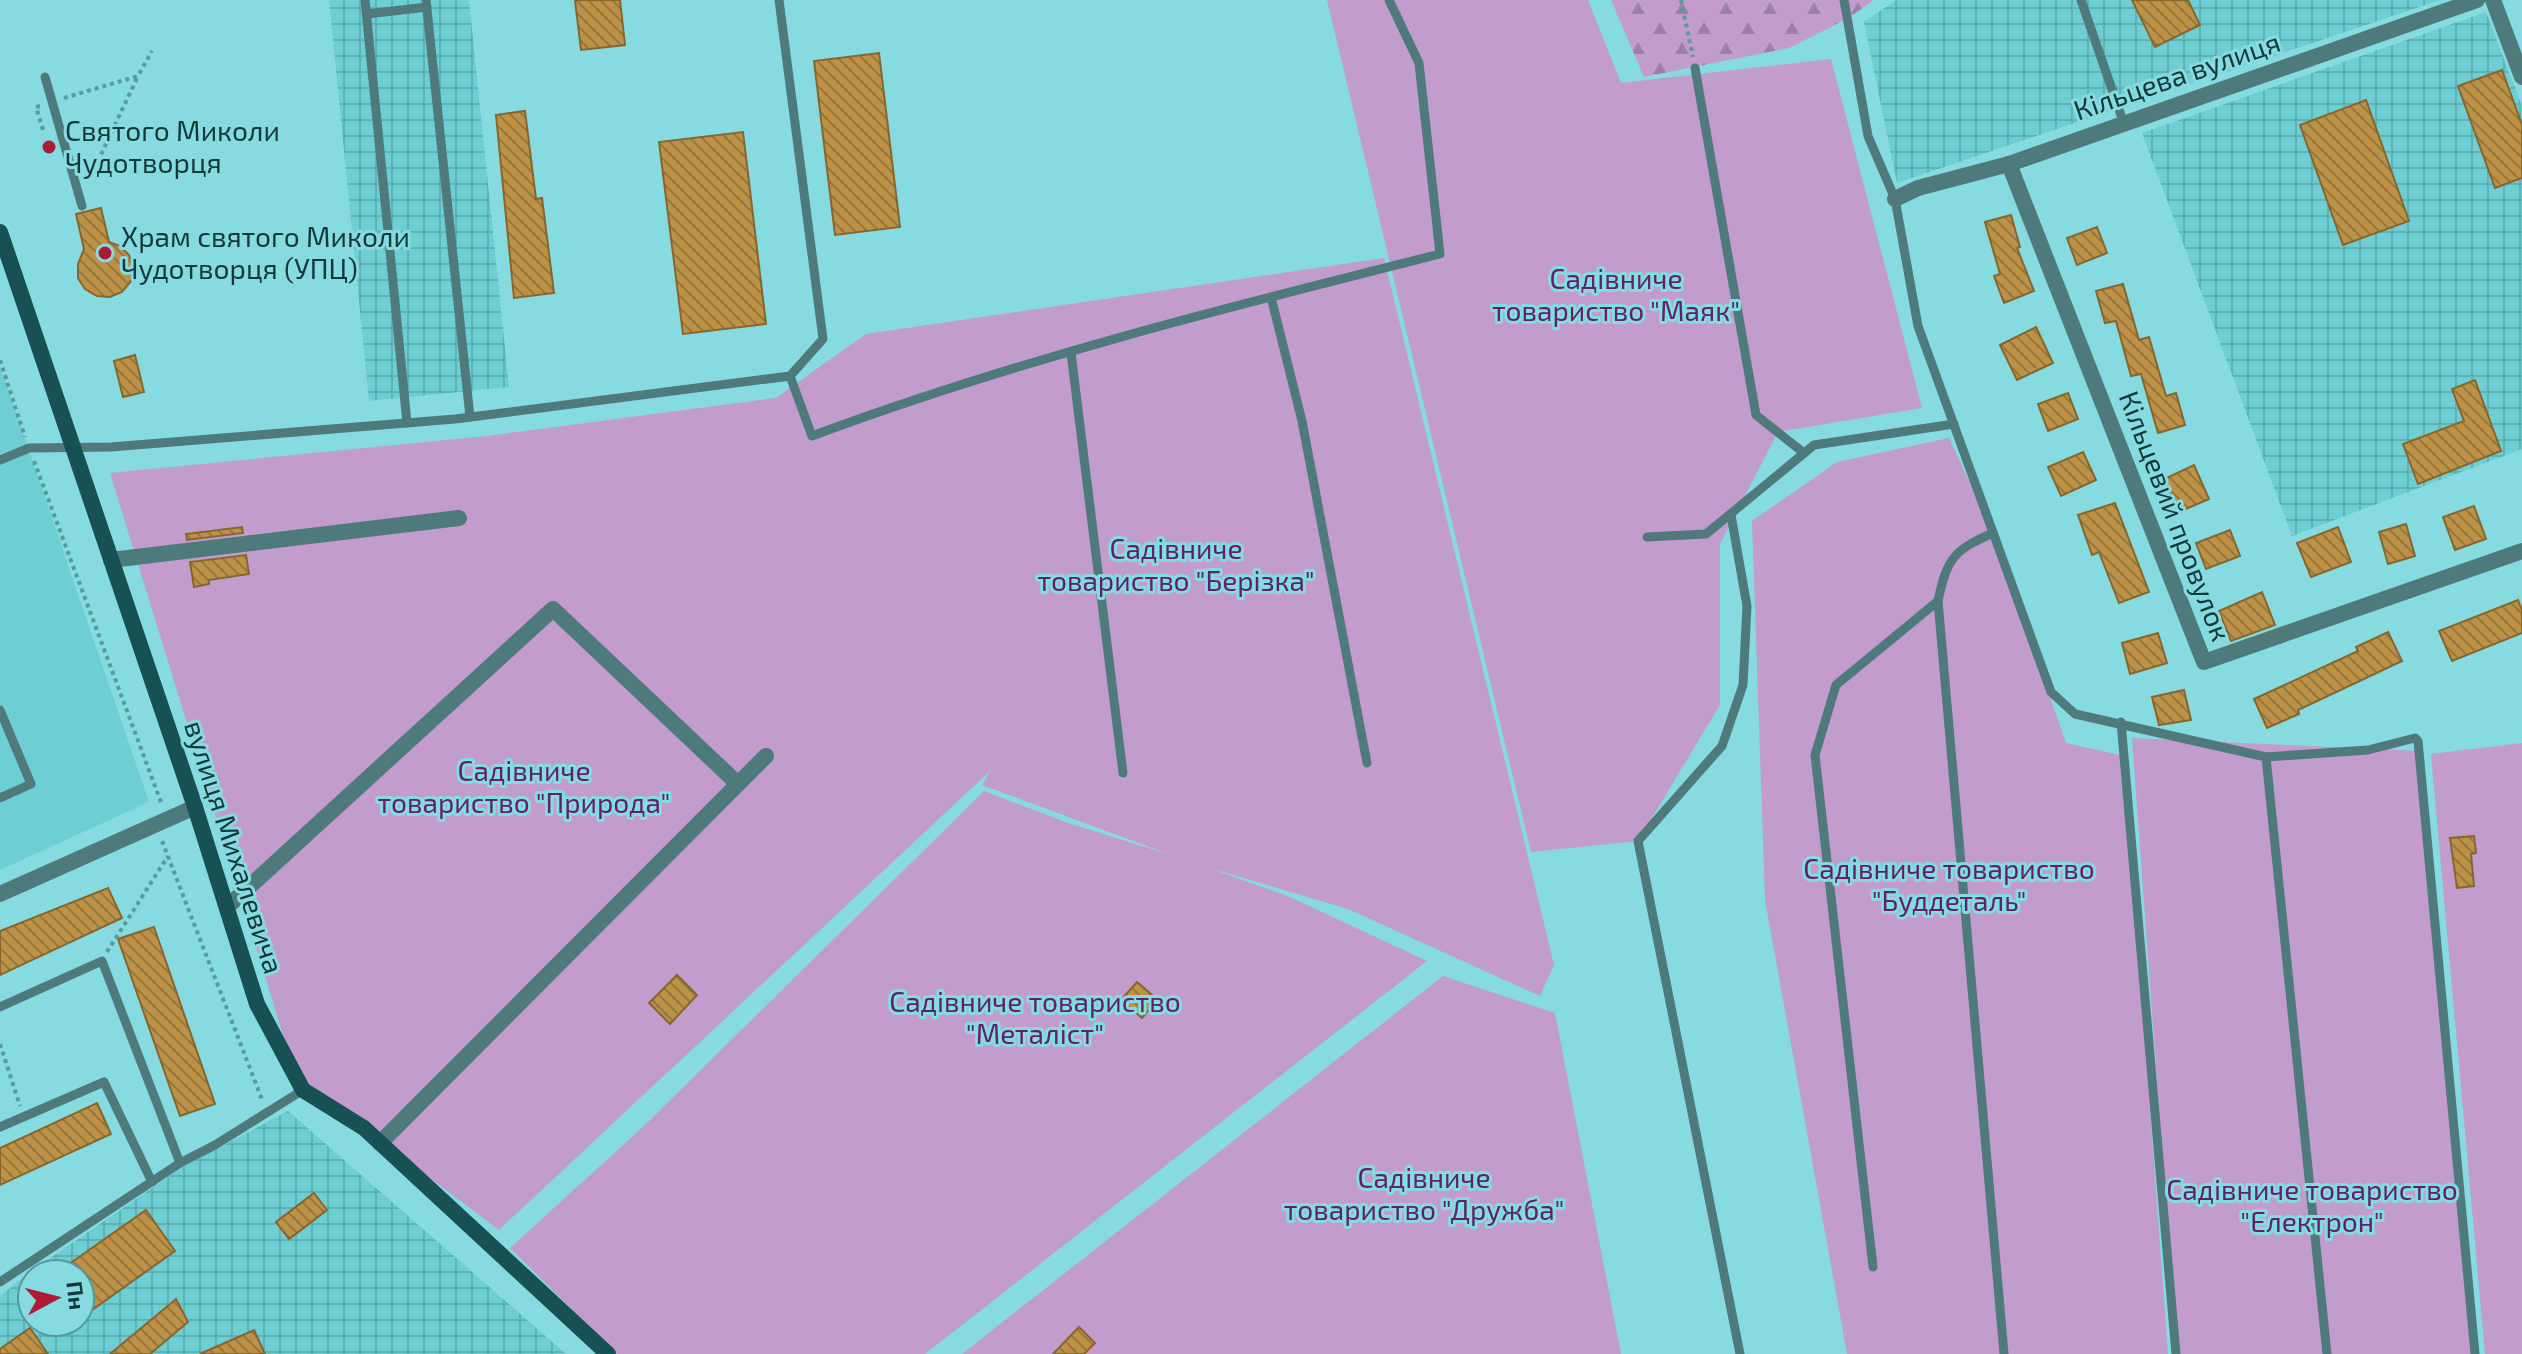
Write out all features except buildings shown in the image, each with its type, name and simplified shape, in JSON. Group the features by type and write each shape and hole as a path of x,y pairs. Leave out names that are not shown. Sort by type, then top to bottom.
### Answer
{"street":[{"name":"Кільцева вулиця","path":"1895,199 1918,188 2009,164 2123,121 2477,0"},
{"path":"2493,0 2522,77"},
{"name":"Кільцевий провулок","path":"2009,164 2204,662 2522,551"},
{"name":"вулиця Михалевича","path":"0,232 195,807 257,1004 303,1090 380,1143 608,1354"},
{"path":"111,560 459,518"},
{"path":"227,907 553,609 738,784"},
{"path":"380,1143 766,756"},
{"path":"0,894 195,807"}],"lane":[{"path":"365,0 407,423"},
{"path":"0,460 29,448 71,445 111,447 407,423 790,376 823,339 779,0"},
{"path":"790,376 812,436 925,394 1271,297 1440,254 1419,63 1389,0"},
{"path":"1844,0 1868,136 1895,199 1918,326 2051,692 2075,714 2266,757 2368,750 2415,738 2418,741 2475,1354"},
{"path":"2081,0 2123,121"},
{"path":"367,14 427,4 470,417"},
{"path":"1695,68 1756,415 1804,453"},
{"path":"45,77 82,206"},
{"path":"1271,297 1302,421 1367,763"},
{"path":"1071,353 1123,773"},
{"path":"1647,537 1706,534 1814,445 1954,424"},
{"path":"1731,515 1747,606 1743,685 1722,746 1638,841 1740,1354"},
{"path":"1993,533 1961,547 1943,576 1938,601 2004,1354"},
{"path":"1873,1267 1815,755 1836,685 1938,601"},
{"path":"0,710 31,784 0,798"},
{"path":"2121,722 2176,1354"},
{"path":"2266,757 2327,1354"},
{"path":"0,1007 102,961 180,1163"},
{"path":"0,1127 104,1082 152,1182"},
{"path":"0,1282 180,1163 303,1090"}],"path":[{"path":"1681,0 1695,68"},
{"path":"72,169 98,161 152,51"},
{"path":"47,143 36,107 138,76"},
{"path":"0,360 162,821 168,856 268,1113"},
{"path":"102,961 168,856"},
{"path":"0,1044 23,1117"}],"shaded area":[{"path":"329,0 469,0 509,387 369,401"},
{"path":"1896,0 2440,0 1897,183 1864,22"},
{"path":"2486,12 2522,106 2522,449 2292,536 2142,133"},
{"path":"0,366 149,802 0,870"},
{"path":"288,1111 566,1354 0,1354 0,1296 16,1283 16,1338 96,1338 96,1258 50,1258 181,1168"}],"green space":[{"name":"Садівниче товариство \"Маяк\"","path":"1327,0 1588,0 1621,83 1831,59 1922,408 1778,432 1720,544 1720,705 1638,841 1531,852"},
{"path":"1611,0 1874,0 1847,19 1789,48 1644,77"},
{"path":"1384,258 1554,965 1540,996 1348,909 1206,867 1290,897 1427,961 925,1354 617,1354 510,1248 644,1126 984,791 1071,824 1171,855 982,785 990,771 499,1230 296,1077 110,473 487,436 776,398 866,334"},
{"name":"Садівниче товариство \"Буддеталь\"","path":"1949,438 1993,533 2066,743 2124,756 2168,1354 1847,1354 1765,900 1752,521 1837,462"},
{"name":"Садівниче товариство \"Електрон\"","path":"2132,738 2420,751 2471,1354 2177,1354"},
{"path":"2522,743 2522,1354 2485,1354 2431,754"},
{"name":"Садівниче товариство \"Дружба\"","path":"1443,976 1555,1013 1621,1354 962,1354"}],"place":[{"name":"Святого Миколи Чудотворця","path":"49,147"},
{"name":"Храм святого Миколи Чудотворця (УПЦ)","path":"105,253"}],"park label":[{"name":"Садівниче товариство \"Берізка\"","path":"1176,565"},
{"name":"Садівниче товариство \"Природа\"","path":"524,787"},
{"name":"Садівниче товариство \"Металіст\"","path":"1035,1018"}]}
